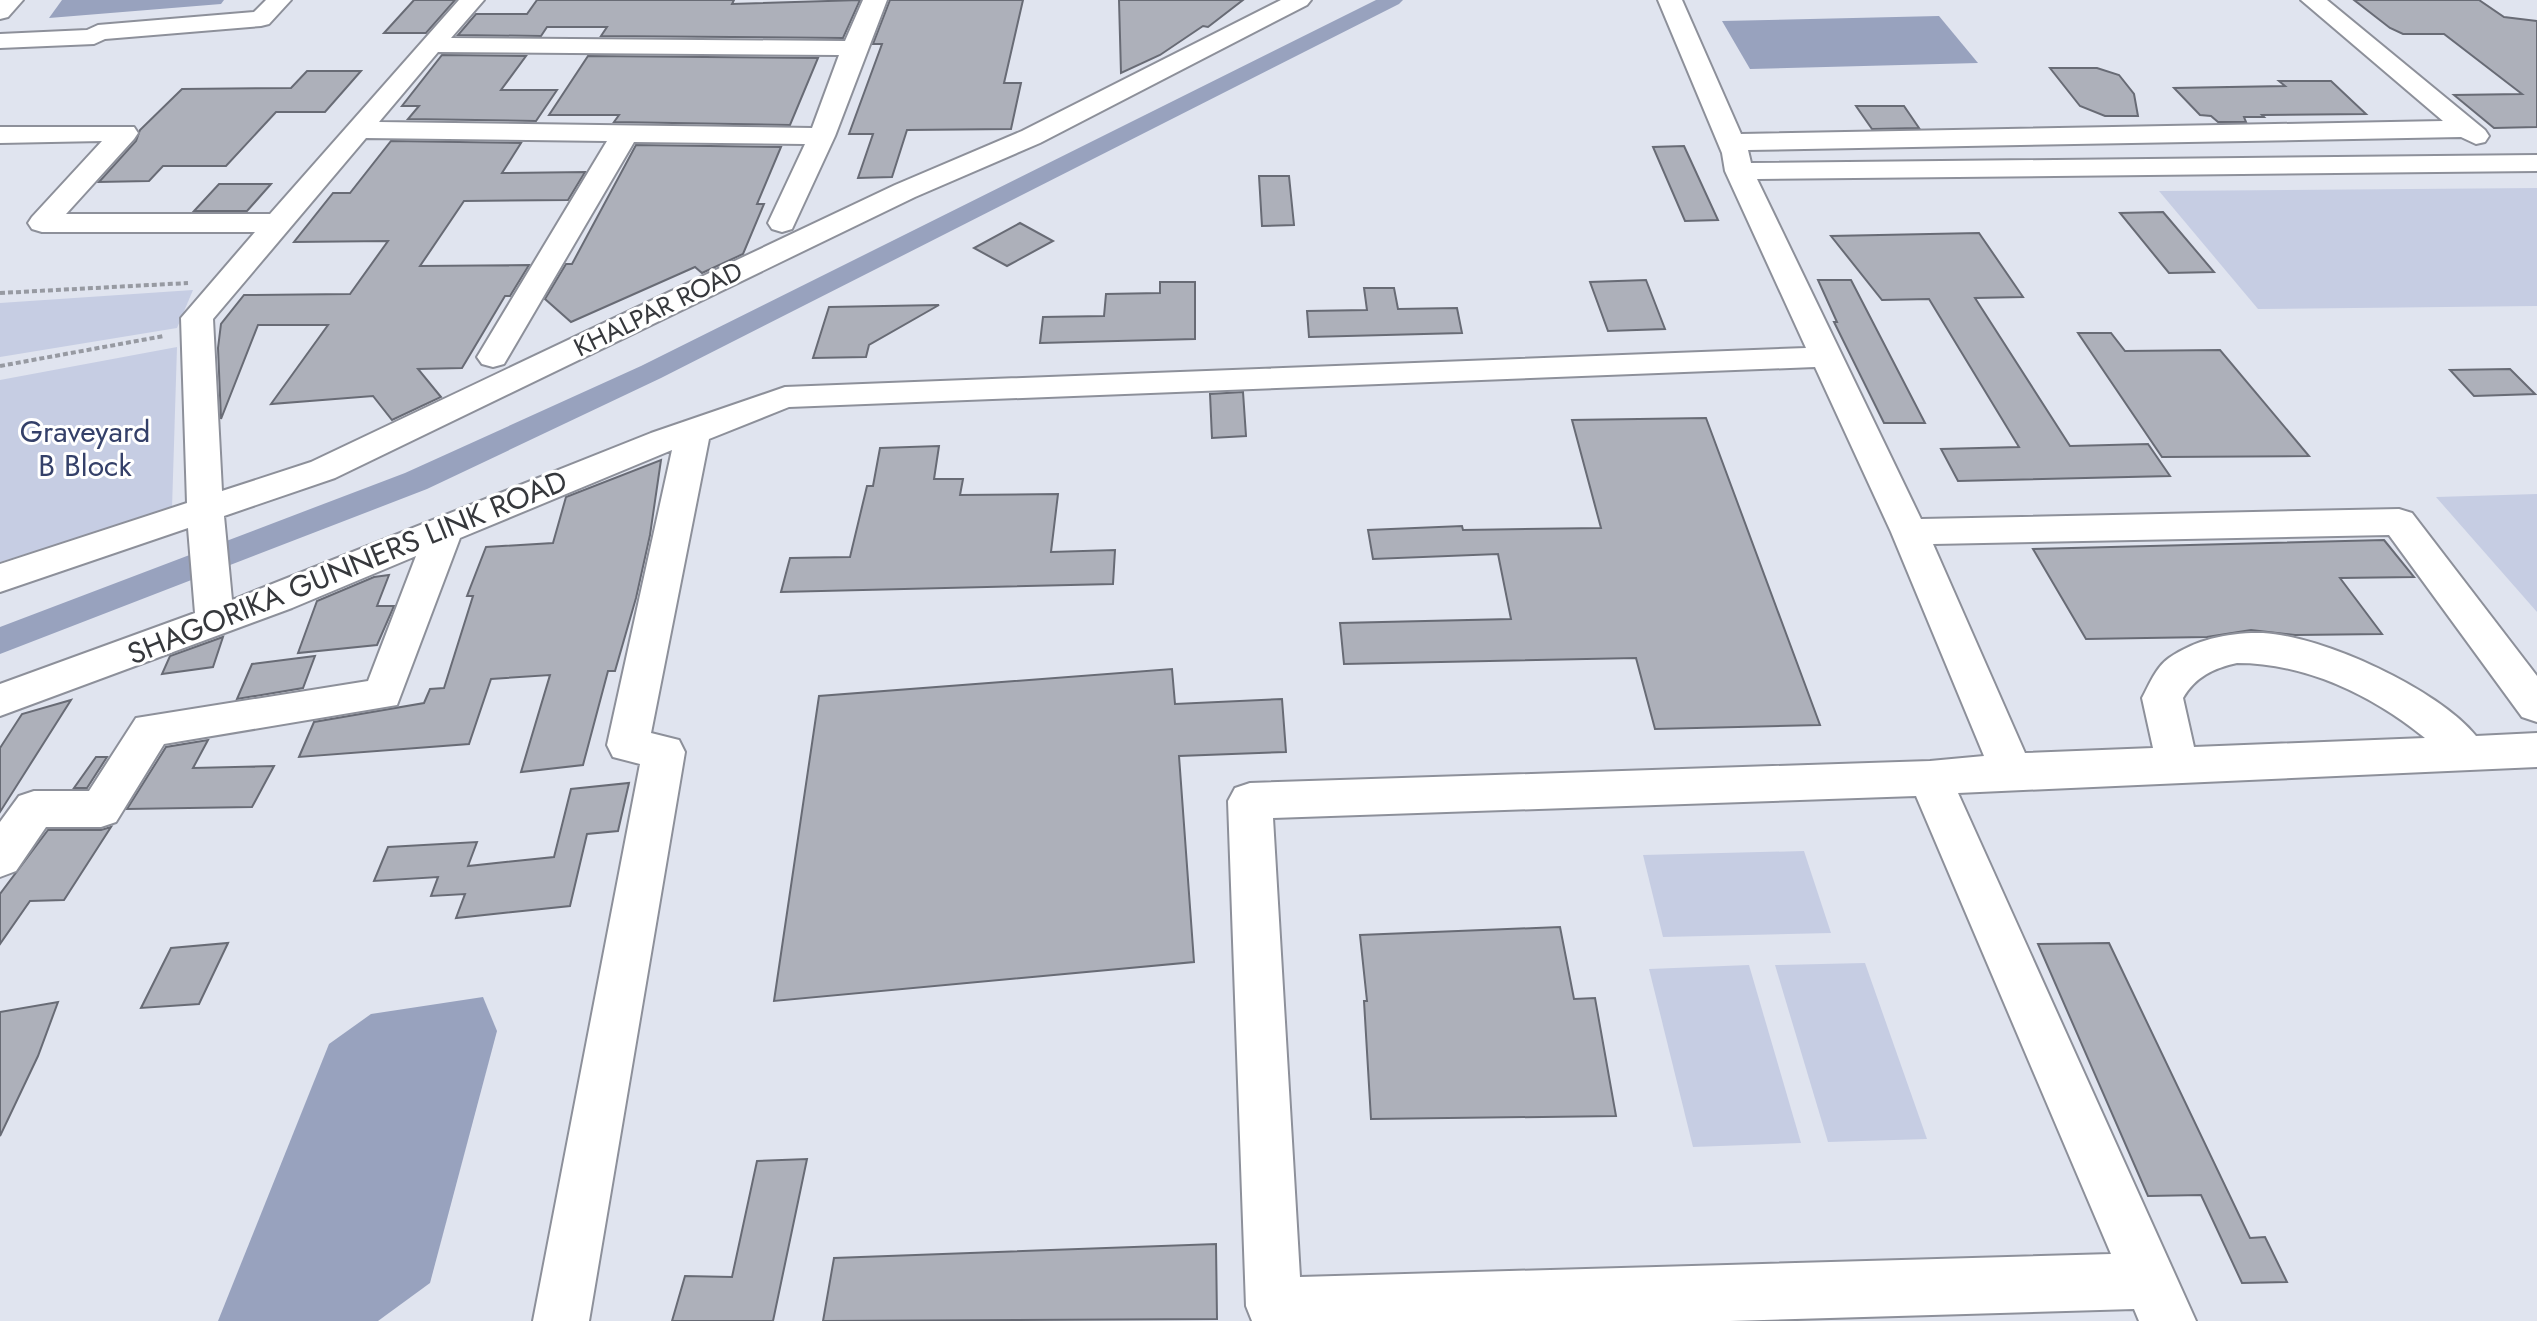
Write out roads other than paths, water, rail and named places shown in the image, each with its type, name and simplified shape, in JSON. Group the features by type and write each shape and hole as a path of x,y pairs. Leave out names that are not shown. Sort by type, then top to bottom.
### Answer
{"street":[{"path":"0,12 11,0"},
{"path":"0,41 94,37 98,32 261,19 279,0"},
{"path":"215,621 206,520 197,318 472,0"},
{"path":"782,223 822,136 875,0"},
{"name":"KHALPAR ROAD","path":"0,578 206,520 323,470 905,191 1031,137 1299,0"},
{"path":"1670,0 1727,167 1757,209 1827,357 1909,532 2012,771"},
{"path":"2313,0 2509,163"},
{"path":"431,45 854,48"},
{"path":"1727,167 1917,138 2467,129"},
{"path":"359,130 822,136"},
{"path":"2368,130 2405,165"},
{"path":"0,135 125,133 42,223 278,223"},
{"path":"493,357 625,134"},
{"path":"1917,138 1940,170"},
{"path":"1727,167 1940,170 2537,163"},
{"name":"SHAGORIKA GUNNERS LINK ROAD","path":"0,700 215,621 663,441 693,433 785,397 1827,357"},
{"path":"561,1321 664,752 628,745 693,433"},
{"path":"1909,532 2399,522 2537,706"},
{"path":"0,858 34,809 101,809 151,730 383,694 445,530"},
{"path":"2180,765 2168,733 2162,698 2182,669 2210,655 2239,649 2282,650 2330,662 2418,710 2461,745 2465,754"},
{"path":"1930,778 2160,1301 1275,1314 1250,801 1930,778 2012,771 2537,750"}],"waterway":[{"path":"0,641 416,481 651,372 1392,0"}],"park label":[{"name":"Graveyard B Block","path":"85,448"}]}
